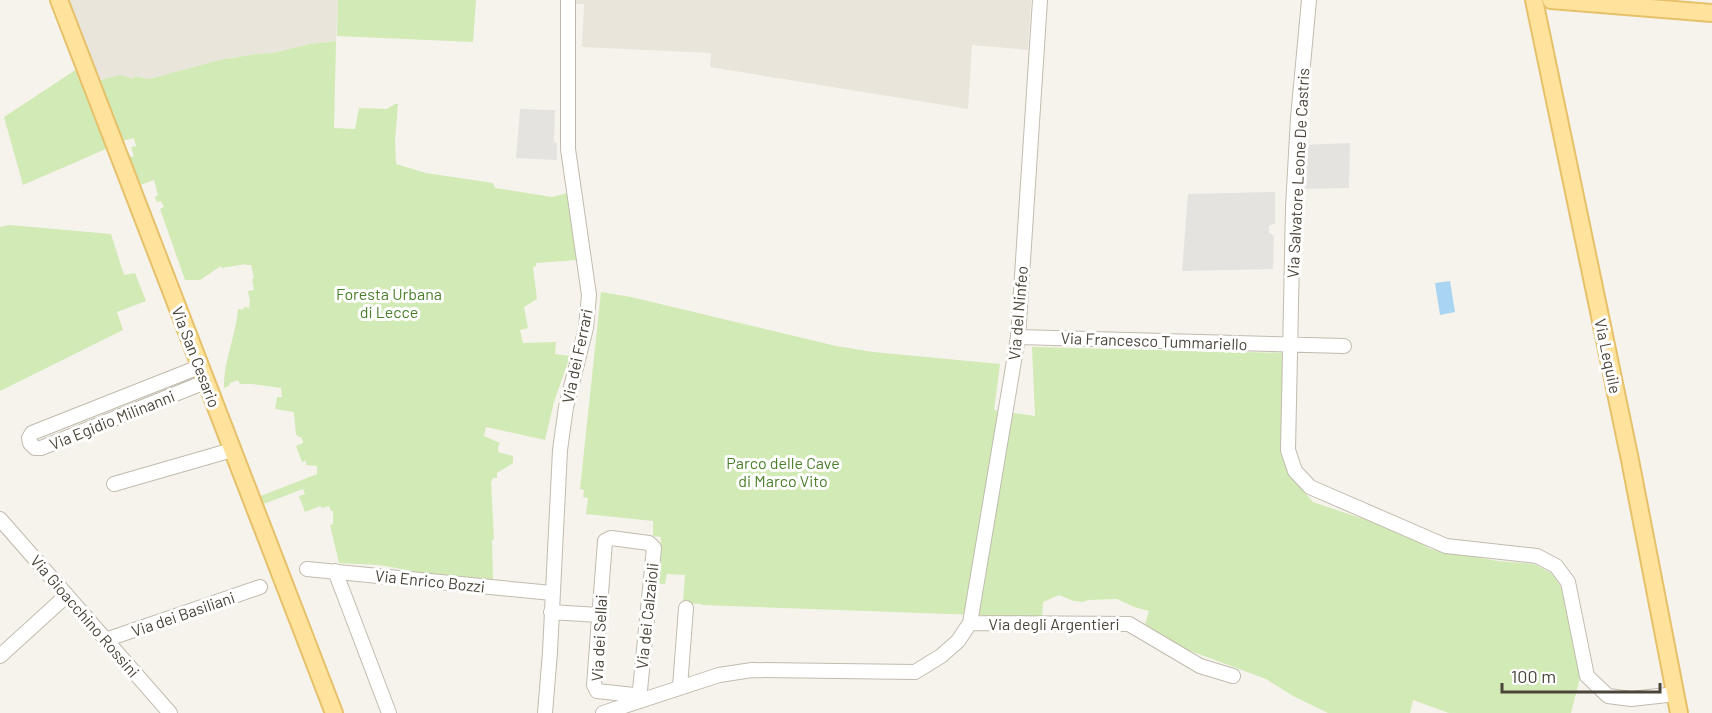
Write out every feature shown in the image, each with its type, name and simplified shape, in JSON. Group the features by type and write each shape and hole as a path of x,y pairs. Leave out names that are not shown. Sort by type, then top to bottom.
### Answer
{"main road":[{"name":"Via San Cesario","path":"58,0 334,713"},
{"name":"Via Lequile","path":"1534,0 1630,459 1679,713"},
{"path":"1551,0 1712,13"}],"street":[{"name":"Via dei Ferrari","path":"545,713 560,450 566,407 586,328 589,295 568,149 568,0"},
{"name":"Via del Ninfeo","path":"970,623 1018,337 1040,0"},
{"name":"Via Salvatore Leone De Castris","path":"1291,345 1298,118 1309,0"},
{"name":"Via Francesco Tummariello","path":"1018,337 1344,346"},
{"path":"1291,345 1288,450 1295,471 1310,487 1446,546 1537,556 1556,566 1568,582 1587,676 1608,696 1631,699 1676,694"},
{"name":"Via Egidio Milinanni","path":"202,374 41,448 35,448 30,443 29,438 32,433 202,374"},
{"path":"114,484 232,450"},
{"name":"Via Gioacchino Rossini","path":"0,519 170,713"},
{"name":"Via dei Calzaioli","path":"605,542 611,538 650,543 654,548 639,700"},
{"name":"Via dei Sellai","path":"605,542 594,685 597,691 634,695 639,700"},
{"name":"Via Enrico Bozzi","path":"308,569 552,593"},
{"path":"335,571 389,713"},
{"name":"Via dei Basiliani","path":"105,640 260,587"},
{"path":"0,656 66,596"},
{"path":"680,687 686,608"},
{"path":"551,612 599,615"},
{"path":"603,713 719,675 752,670 915,672 941,656 958,641 970,623"},
{"name":"Via degli Argentieri","path":"970,623 1129,624 1200,666 1233,676"}],"shaded area":[{"path":"66,0 338,0 336,41 220,60 149,79 120,76 97,81"},
{"path":"576,0 1031,0 1028,50 972,45 968,109 710,67 711,53 582,47 584,4 576,4"},
{"path":"520,109 555,110 554,142 557,143 557,160 516,158"},
{"path":"1350,143 1349,188 1303,189 1303,145"},
{"path":"1275,192 1275,223 1269,226 1269,233 1274,236 1273,269 1182,271 1188,194"}],"green space":[{"path":"338,0 476,0 473,42 337,36"},
{"name":"Foresta Urbana di Lecce","path":"336,41 334,128 355,129 359,108 387,109 398,104 396,164 426,173 493,183 495,188 552,197 567,193 578,260 536,263 533,267 537,299 524,307 528,328 520,330 523,343 556,342 555,354 570,356 554,402 545,440 486,427 484,436 500,443 498,452 513,456 513,463 497,473 497,478 493,478 491,482 494,539 492,540 493,580 407,573 407,570 379,565 339,563 330,525 333,524 333,511 329,506 322,508 320,506 305,512 299,496 305,494 303,489 261,505 258,497 317,474 317,466 306,465 306,461 302,462 296,446 303,443 302,438 296,435 294,412 275,409 277,397 282,397 281,388 240,384 238,380 224,388 225,368 238,309 249,308 248,291 254,290 251,265 222,268 221,266 200,280 185,280 160,209 164,207 161,201 157,202 155,197 158,195 154,180 138,186 127,158 134,156 131,147 136,146 134,138 121,141 97,81 120,75 133,79 134,76 149,79 220,60"},
{"path":"77,69 106,149 23,185 4,117"},
{"path":"9,225 111,234 124,275 135,273 146,301 117,312 123,330 0,391 0,227"},
{"name":"Parco delle Cave di Marco Vito","path":"601,292 631,297 836,346 873,352 1000,364 994,410 1035,416 1032,347 1286,353 1290,475 1313,502 1396,530 1416,539 1430,549 1498,561 1534,564 1553,574 1562,589 1580,678 1571,713 1449,713 1413,700 1410,713 1328,713 1293,696 1266,679 1169,643 1144,628 1149,611 1117,599 1083,602 1059,595 1043,602 1042,620 978,615 683,603 685,575 667,574 665,584 654,583 655,572 660,573 661,537 653,536 653,521 586,514 588,498 583,497 584,490 580,489"}],"water":[{"path":"1450,281 1455,312 1440,315 1435,283"}]}
